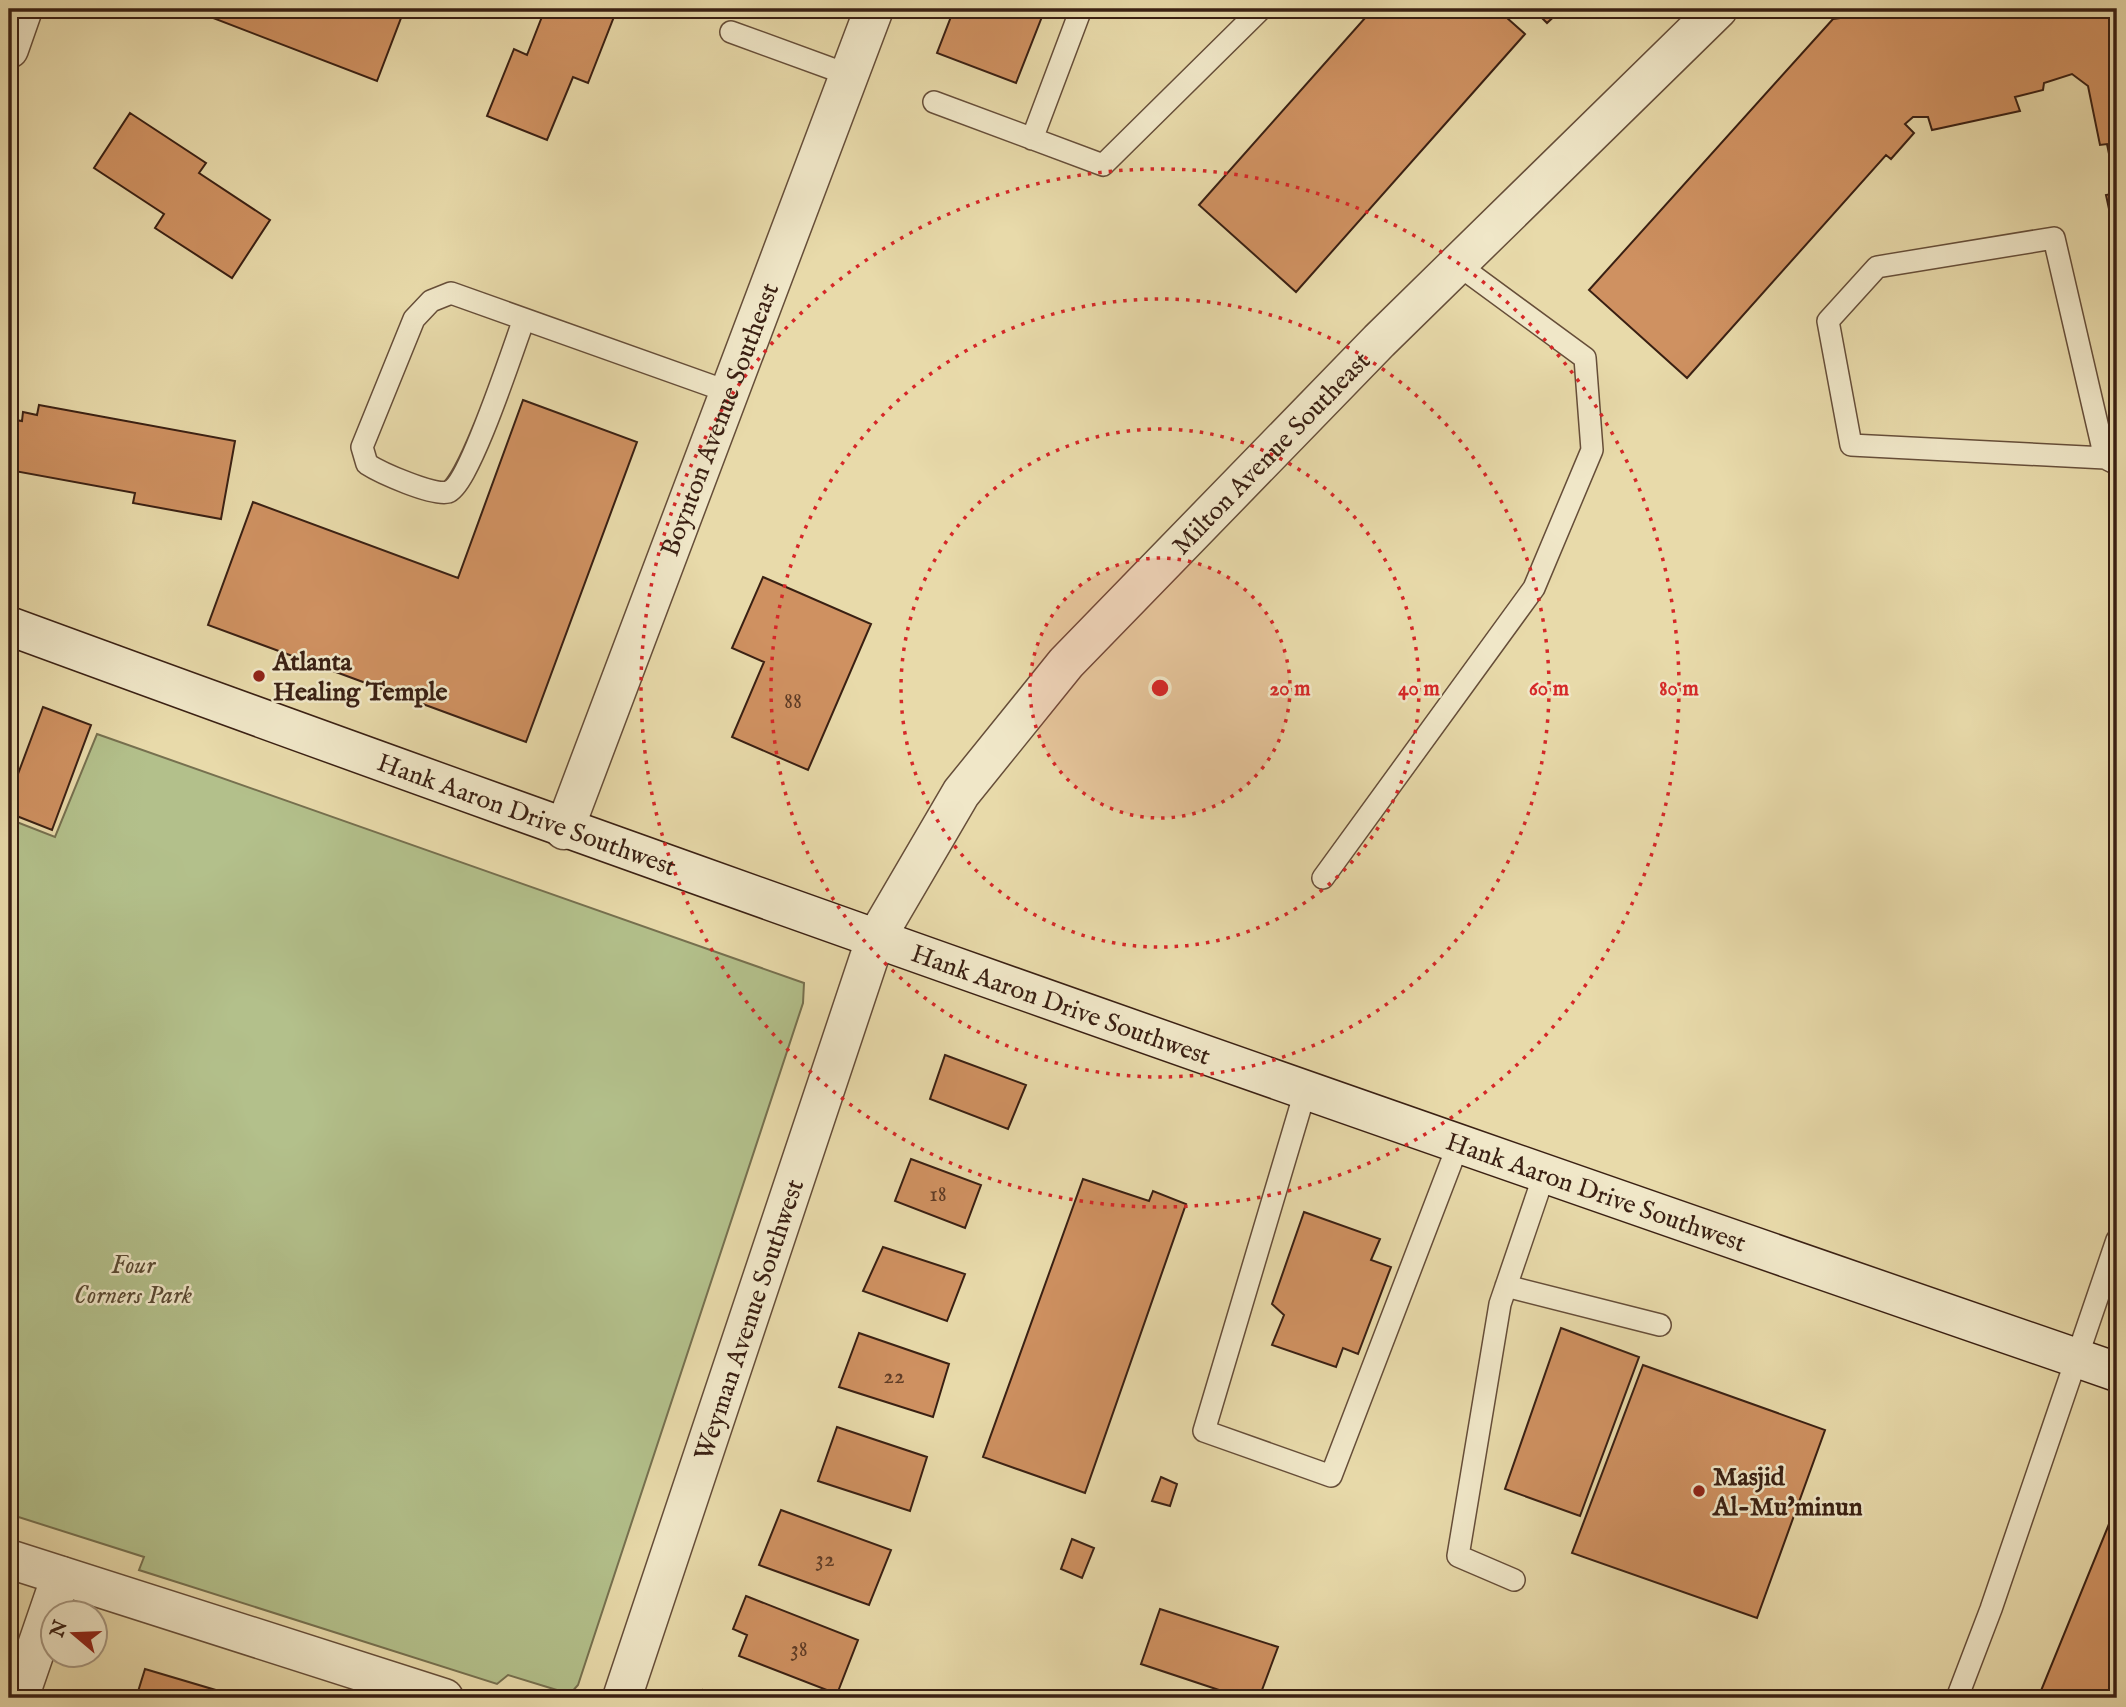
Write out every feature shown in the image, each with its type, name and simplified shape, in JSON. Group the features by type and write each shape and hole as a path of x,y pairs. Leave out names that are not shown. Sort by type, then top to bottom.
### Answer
{"street":[{"name":"Boynton Avenue Southeast","path":"564,830 874,9"},
{"name":"Milton Avenue Southeast","path":"875,940 961,793 1066,663 1369,351 1718,9"},
{"name":"Hank Aaron Drive Southwest","path":"9,626 564,830 1304,1092 2117,1372"},
{"name":"Weyman Avenue Southwest","path":"622,1698 875,940"},
{"path":"9,1559 444,1698"},
{"path":"19,1698 61,1576"}],"lane":[{"path":"1032,139 1082,9"},
{"path":"934,102 1103,165 1261,9"},
{"path":"731,32 849,75"},
{"path":"2054,238 2111,461 1852,444 1828,321 1878,267 2054,238"},
{"path":"1323,878 1534,588 1592,450 1585,358 1458,264"},
{"path":"524,319 471,462 459,485 450,491 432,491 366,464 362,447 414,319 431,301 451,293 729,392"},
{"path":"1304,1092 1204,1431 1331,1476 1458,1145"},
{"path":"1514,1580 1458,1556 1500,1304 1544,1175"},
{"path":"1957,1698 1991,1609 2117,1240"},
{"path":"1506,1286 1660,1325"}],"green space":[{"name":"Four Corners Park","path":"97,734 804,983 803,1003 578,1685 570,1694 508,1675 497,1684 139,1570 144,1557 9,1514 9,819 55,837"}],"building":[{"path":"217,9 376,9 401,18 377,81 213,18"},
{"path":"545,9 617,9 588,83 573,77 547,140 487,116 514,49 527,55"},
{"path":"954,9 1045,9 1016,83 937,53"},
{"path":"1373,9 1497,9 1525,34 1296,292 1199,205"},
{"path":"1533,9 1562,9 1547,23"},
{"path":"1848,9 2117,9 2117,193 2107,144 2100,145 2088,86 2072,74 2044,83 2043,90 2015,97 2020,111 1932,130 1928,117 1913,117 1905,124 1914,133 1891,159 1886,155 1687,378 1589,290 1833,19 1840,18"},
{"path":"130,113 206,163 199,173 270,220 232,278 155,228 164,214 94,168"},
{"path":"2117,193 2117,246 2106,195"},
{"path":"523,400 637,442 526,742 208,625 253,502 458,578"},
{"path":"39,405 235,441 221,519 133,503 135,493 9,470 9,419 22,421 23,412 37,415"},
{"path":"763,577 871,624 808,770 732,737 764,662 732,648"},
{"path":"43,707 91,725 52,830 9,813 9,798"},
{"path":"945,1055 1026,1085 1008,1129 930,1099"},
{"path":"911,1159 981,1185 965,1228 895,1201"},
{"path":"1083,1179 1149,1201 1153,1191 1186,1204 1085,1493 983,1457"},
{"path":"1304,1212 1380,1239 1371,1260 1391,1267 1358,1354 1343,1348 1336,1367 1272,1345 1284,1315 1272,1304"},
{"path":"883,1247 965,1274 947,1321 863,1291"},
{"path":"1561,1328 1639,1357 1580,1516 1505,1489"},
{"path":"859,1333 949,1364 933,1417 839,1387"},
{"name":"Masjid Al-Mu'minun","path":"1643,1365 1825,1430 1757,1618 1572,1553"},
{"path":"837,1427 927,1457 910,1511 818,1481"},
{"path":"1161,1477 1177,1484 1170,1506 1152,1501"},
{"path":"781,1510 891,1550 869,1605 759,1565"},
{"path":"2109,1524 2117,1528 2117,1698 2038,1698"},
{"path":"1072,1539 1094,1548 1082,1578 1061,1569"},
{"path":"746,1596 858,1640 837,1694 739,1656 747,1635 733,1629"},
{"path":"1160,1609 1278,1647 1259,1698 1243,1698 1141,1664"},
{"path":"145,1669 219,1691 216,1698 136,1698"},
{"path":"703,1690 726,1698 700,1698"}],"place":[{"name":"Atlanta Healing Temple","path":"259,676"},
{"name":"Masjid Al-Mu'minun","path":"1699,1491"}]}
